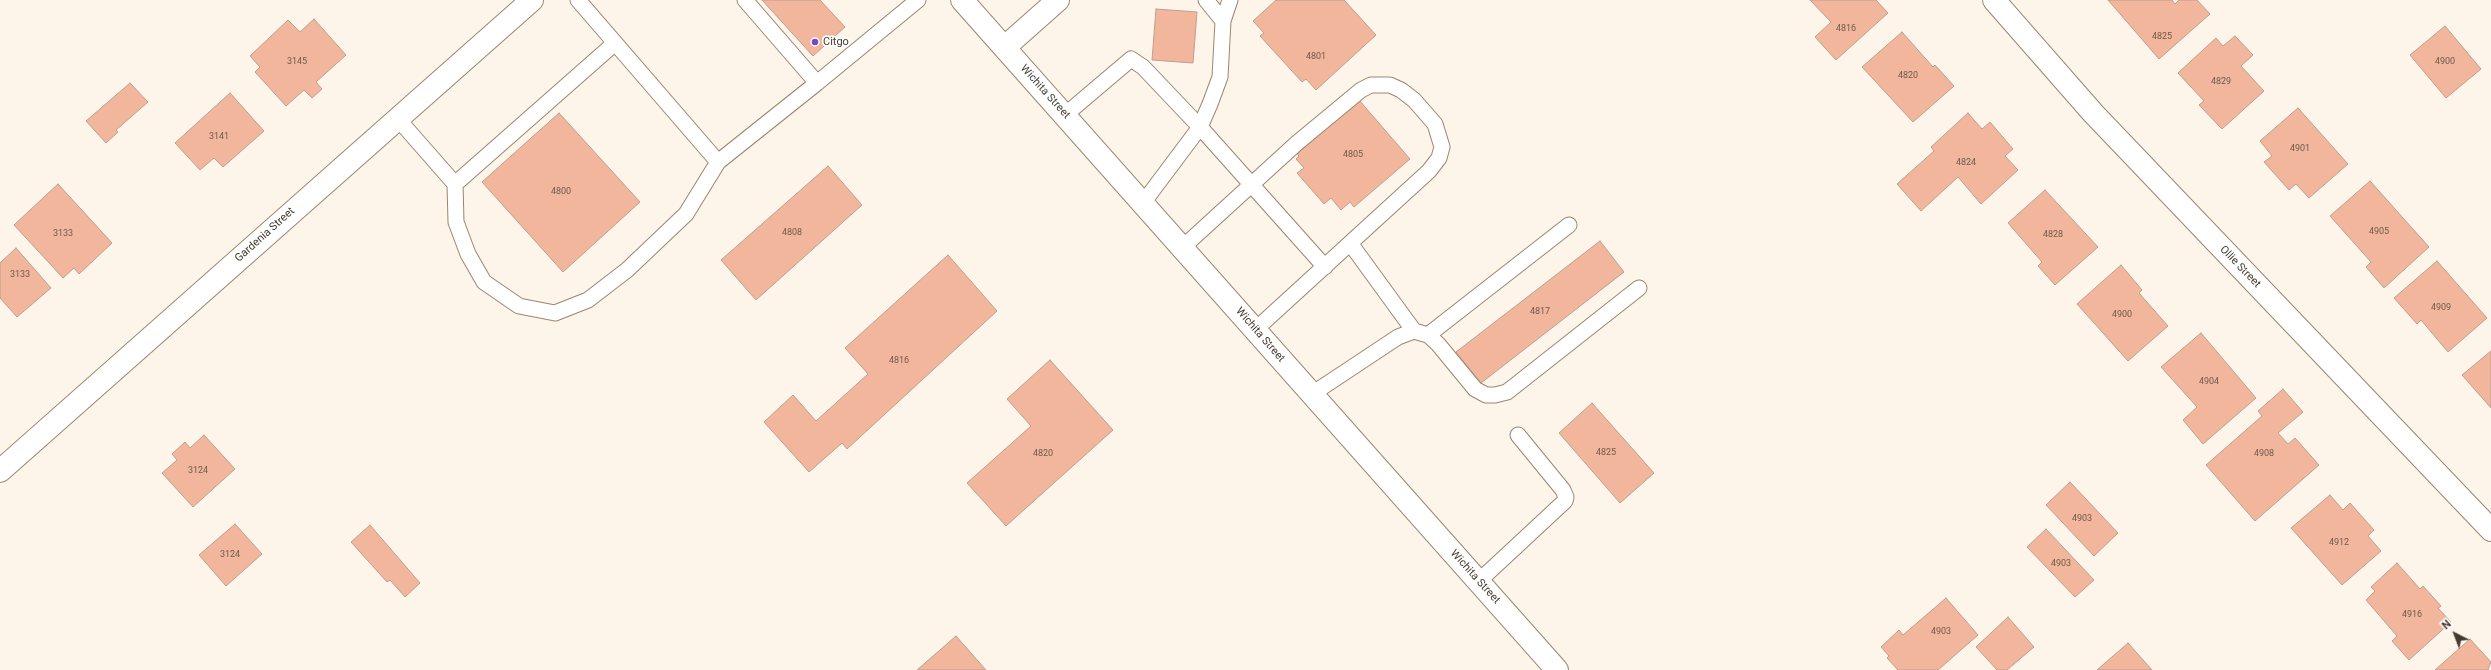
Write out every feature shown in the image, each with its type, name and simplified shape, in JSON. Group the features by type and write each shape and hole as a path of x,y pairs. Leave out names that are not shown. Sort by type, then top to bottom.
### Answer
{"street":[{"name":"Gardenia Street","path":"0,471 532,0"},
{"name":"Wichita Street","path":"962,0 1557,670"},
{"path":"1005,47 1058,0"},
{"name":"Ollie Street","path":"1994,0 2093,113 2491,530"}],"lane":[{"path":"578,0 718,162"},
{"path":"745,0 817,83"},
{"path":"398,119 455,184 456,222 468,254 484,282 519,306 555,313 588,300 627,270 686,214 718,162 918,0"},
{"path":"1206,0 1223,20"},
{"path":"1143,203 1200,127 1220,77 1223,20 1230,0"},
{"path":"455,184 615,43"},
{"path":"1066,116 1131,59 1143,67 1200,127 1325,267"},
{"path":"1182,248 1330,114 1362,90 1380,84 1402,90 1414,100 1435,124 1442,147 1439,158 1429,171 1256,330"},
{"path":"1428,335 1569,226"},
{"path":"1350,243 1414,331"},
{"path":"1312,394 1398,336 1414,331 1428,335 1475,389 1486,395 1495,396 1507,392 1523,381 1639,288"},
{"path":"1479,581 1565,501 1566,497 1563,490 1518,435"}],"building":[{"name":"Citgo","path":"762,0 820,0 845,27 813,56"},
{"path":"1276,0 1344,0 1376,35 1316,90 1306,79 1302,82 1260,36 1264,33 1253,21"},
{"path":"1810,0 1876,0 1888,13 1836,60 1815,37 1831,22"},
{"path":"2108,0 2172,0 2175,4 2179,0 2197,0 2210,14 2159,59"},
{"path":"1156,9 1197,12 1193,63 1152,60"},
{"path":"314,19 346,55 316,82 322,89 312,98 304,90 286,106 255,72 260,67 250,56 288,20 300,32"},
{"path":"2445,26 2481,69 2446,98 2410,55"},
{"path":"1902,32 1933,67 1935,65 1954,86 1913,122 1862,67"},
{"path":"2235,36 2253,55 2241,66 2264,91 2222,129 2199,105 2204,101 2178,73 2216,38 2223,46"},
{"path":"130,83 148,102 116,130 118,132 106,143 86,121"},
{"path":"230,93 264,131 223,167 214,158 200,170 175,143"},
{"path":"1359,100 1410,159 1354,207 1350,202 1341,210 1331,198 1324,204 1297,173 1304,168 1296,159 1299,156 1297,154"},
{"path":"2298,108 2348,164 2309,198 2296,184 2289,190 2264,162 2272,156 2260,141"},
{"path":"559,113 640,202 563,272 482,182"},
{"path":"1968,113 1982,129 1990,122 2013,149 2005,156 2018,170 1981,204 1958,177 1921,211 1897,184 1934,151 1931,147"},
{"path":"828,166 862,205 756,300 721,260"},
{"path":"2370,181 2429,247 2384,288 2366,267 2371,262 2330,216"},
{"path":"58,184 112,243 79,274 74,268 63,278 14,225"},
{"path":"2045,190 2098,247 2055,285 2038,266 2042,262 2008,223"},
{"path":"1600,241 1624,272 1481,383 1456,352"},
{"path":"16,248 51,288 17,317 0,298 0,263"},
{"path":"948,255 997,311 847,449 842,443 809,472 764,422 793,395 816,421 868,374 845,348"},
{"path":"2437,261 2487,318 2448,352 2421,320 2417,324 2394,298"},
{"path":"2121,265 2142,290 2139,293 2168,326 2128,361 2077,304"},
{"path":"2201,333 2256,398 2203,444 2183,420 2197,407 2161,367"},
{"path":"2491,351 2491,408 2462,375"},
{"path":"1050,360 1113,430 1006,526 967,483 1031,426 1007,399"},
{"path":"2283,389 2303,412 2278,433 2288,444 2295,438 2319,465 2255,521 2206,465 2262,416 2258,411"},
{"path":"1592,403 1654,473 1620,503 1559,433"},
{"path":"204,435 235,469 193,507 162,473 177,460 172,454 185,442 190,448"},
{"path":"2070,482 2118,533 2094,556 2046,505"},
{"path":"2330,495 2343,510 2350,503 2374,530 2368,536 2381,551 2342,585 2291,528"},
{"path":"235,524 262,554 226,586 199,555"},
{"path":"370,525 420,583 405,597 390,580 387,582 351,542"},
{"path":"2046,529 2094,580 2075,597 2027,547"},
{"path":"2397,563 2420,589 2423,586 2441,606 2438,608 2451,622 2409,660 2392,641 2397,636 2366,600 2375,591 2371,587"},
{"path":"1946,598 1978,635 1938,670 1898,670 1887,658 1889,656 1881,647 1899,630 1903,635"},
{"path":"2008,617 2034,647 2007,670 1997,670 1976,647"},
{"path":"956,636 986,670 917,670"},
{"path":"2470,639 2491,662 2488,670 2435,670"},
{"path":"2128,643 2152,670 2097,670"}],"place":[{"name":"Citgo","path":"815,42"}]}
